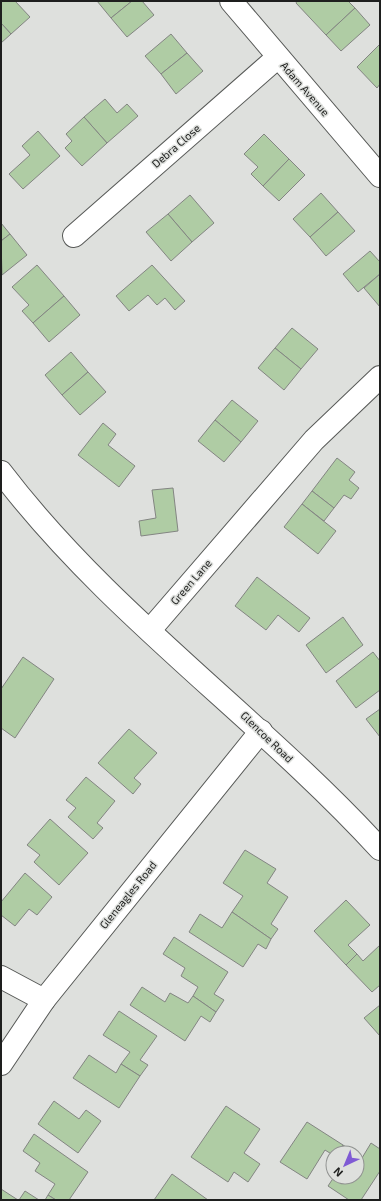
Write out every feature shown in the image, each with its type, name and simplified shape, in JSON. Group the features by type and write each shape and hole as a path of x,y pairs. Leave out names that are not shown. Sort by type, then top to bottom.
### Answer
{"street":[{"name":"Adam Avenue","path":"231,1 380,176"},
{"name":"Debra Close","path":"74,236 278,57"},
{"name":"Green Lane","path":"150,630 314,440 380,377"},
{"path":"1,472 25,503 67,549 150,630"},
{"name":"Glencoe Road","path":"150,630 261,731 380,849"},
{"name":"Gleneagles Road","path":"1,1064 44,1000 261,731"},
{"path":"1,977 44,1000"}],"building":[{"path":"1,1 15,1 30,17 11,34 1,23"},
{"path":"97,1 132,1 111,18"},
{"path":"132,1 142,1 154,15 127,37 111,18"},
{"path":"297,1 348,1 355,8 326,35 296,3"},
{"path":"355,8 370,25 341,51 326,35"},
{"path":"1,23 11,34 1,43"},
{"path":"171,34 187,53 161,74 145,56"},
{"path":"380,44 380,84 377,88 357,67"},
{"path":"187,53 203,71 176,94 161,74"},
{"path":"105,99 117,113 127,104 138,116 107,143 84,117"},
{"path":"84,117 107,143 82,166 65,148 72,141 66,134"},
{"path":"38,131 60,156 23,189 9,174 30,155 22,146"},
{"path":"264,134 289,159 263,186 251,174 258,167 244,154"},
{"path":"289,159 305,175 279,201 263,186"},
{"path":"321,193 338,212 310,237 293,219"},
{"path":"190,195 214,223 192,242 168,214"},
{"path":"338,212 355,231 326,256 310,237"},
{"path":"168,214 192,242 171,261 146,232"},
{"path":"1,223 10,234 1,241"},
{"path":"10,234 27,255 2,275 1,241"},
{"path":"370,251 380,262 380,274 358,292 343,274"},
{"path":"37,265 64,296 33,323 22,311 29,305 12,287"},
{"path":"152,265 185,301 175,310 165,298 157,305 148,295 129,311 116,296"},
{"path":"380,274 380,307 364,288"},
{"path":"64,296 80,315 49,342 33,323"},
{"path":"292,328 318,349 301,369 275,348"},
{"path":"275,348 301,369 284,390 258,368"},
{"path":"71,352 88,372 62,395 45,375"},
{"path":"88,372 106,392 80,415 62,395"},
{"path":"232,400 258,421 241,442 215,420"},
{"path":"215,420 241,442 224,462 198,441"},
{"path":"103,423 116,434 108,445 135,466 119,487 78,455"},
{"path":"337,458 355,472 349,480 359,488 351,499 344,495 334,508 312,491"},
{"path":"173,488 178,531 141,536 139,521 156,518 152,490"},
{"path":"312,491 334,508 324,521 302,504"},
{"path":"302,504 336,531 318,554 284,527"},
{"path":"257,577 310,618 299,632 278,615 266,630 235,606"},
{"path":"343,617 363,645 326,673 306,645"},
{"path":"373,652 380,661 380,690 356,708 336,681"},
{"path":"23,657 54,679 15,738 1,728 1,689"},
{"path":"380,709 380,737 366,719"},
{"path":"129,729 157,753 134,778 141,784 133,794 98,763"},
{"path":"86,777 115,801 97,823 103,828 93,839 68,817 76,808 66,800"},
{"path":"50,819 88,853 59,885 34,862 40,855 27,845"},
{"path":"245,850 276,869 267,883 288,897 271,924 278,929 271,939 232,912 243,896 223,883"},
{"path":"25,873 52,897 37,915 29,909 15,926 1,915 1,902"},
{"path":"346,900 370,925 348,945 357,954 346,965 314,931"},
{"path":"232,912 271,939 266,949 258,944 243,967 189,932 200,914 222,928"},
{"path":"174,937 228,972 214,994 224,1000 216,1012 193,996 198,987 181,976 185,968 163,954"},
{"path":"380,945 380,985 372,992 346,965 357,954 363,961"},
{"path":"142,987 165,1002 170,993 188,1003 193,996 216,1012 210,1022 201,1016 185,1041 130,1005"},
{"path":"380,1005 380,1036 364,1018"},
{"path":"119,1011 157,1036 140,1060 148,1065 140,1076 121,1064 130,1052 103,1035"},
{"path":"89,1055 116,1073 121,1064 140,1076 119,1108 73,1078"},
{"path":"54,1101 79,1119 86,1110 101,1121 78,1153 38,1124"},
{"path":"226,1106 260,1129 244,1153 260,1164 248,1182 234,1172 228,1182 191,1157"},
{"path":"307,1122 343,1145 325,1145 325,1150 307,1179 280,1162"},
{"path":"34,1134 88,1172 69,1200 56,1200 48,1195 55,1184 35,1171 40,1163 23,1151"},
{"path":"371,1143 380,1149 380,1171 361,1200 349,1200 328,1186 365,1185 365,1153"},
{"path":"172,1174 208,1200 154,1200"},
{"path":"1,1189 18,1200 1,1200"},
{"path":"25,1191 39,1200 19,1200"},
{"path":"48,1195 56,1200 45,1200"}]}
